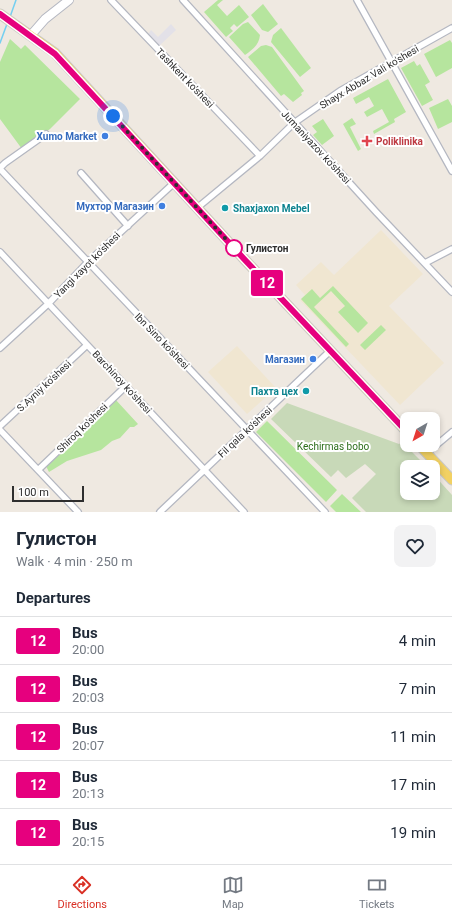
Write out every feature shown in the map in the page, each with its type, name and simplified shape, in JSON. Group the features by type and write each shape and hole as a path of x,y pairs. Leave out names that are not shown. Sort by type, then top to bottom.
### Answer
{"main road":[{"path":"0,14 15,26 31,35 55,54 400,425"},
{"path":"427,453 452,480"}],"street":[{"path":"31,35 45,19 69,0"},
{"name":"Tashkent ko'shesi","path":"111,0 260,156"},
{"name":"Jumaniyazov ko'shesi","path":"183,0 294,123 452,292"},
{"path":"357,0 452,171"},
{"name":"Shayx Abbaz Vali ko'shesi","path":"198,208 260,156 294,123 340,91 452,28"},
{"path":"0,169 5,163 46,134"},
{"name":"Ibn Sino ko'shesi","path":"0,169 325,512"},
{"path":"81,173 128,226"},
{"name":"Yangi xayot ko'shesi","path":"0,348 48,304 88,262 174,183"},
{"path":"425,263 452,249"},
{"name":"Barchinoy ko'shesi","path":"0,252 244,512"},
{"name":"S.Ayniy ko'shesi","path":"0,426 87,345"},
{"name":"Fil qala ko'shesi","path":"160,512 330,351"},
{"name":"Shiroq ko'shesi","path":"38,470 125,386"},
{"path":"0,430 78,512"},
{"path":"427,453 452,432"}],"shaded area":[{"path":"171,24 176,30 159,46 148,34 151,30 158,37"},
{"path":"381,230 423,274 389,306 444,363 400,405 300,300 305,295 296,285 321,262 334,275"},
{"path":"237,346 276,388 247,414 208,372"}],"green space":[{"path":"218,0 223,0 217,5 227,16 239,5 249,17 237,27 234,24 230,28 233,31 226,37 204,12"},
{"path":"263,4 278,24 268,32 262,30 251,15"},
{"path":"248,22 260,35 257,44 245,55 229,37 243,24"},
{"path":"281,28 311,68 300,77 271,42 273,35"},
{"path":"10,39 21,49 25,45 80,99 50,129 22,149 0,119 0,62"},
{"path":"450,40 452,43 452,68 436,77 424,54"},
{"path":"266,45 272,47 304,91 301,93 302,95 293,102 284,94 281,96 248,57 261,46"},
{"path":"414,61 417,66 420,64 430,82 425,85 433,100 422,106 401,68"},
{"path":"388,79 406,112 394,119 395,122 374,134 373,131 389,122 382,109 367,117 364,112 374,106 369,97 356,104 353,98"},
{"path":"448,99 452,106 452,122 438,129 429,108"},
{"path":"352,118 356,124 350,127 361,149 358,151 343,124"},
{"path":"323,119 334,136 322,145 313,135 317,132 312,126"},
{"path":"333,286 368,323 358,333 338,312 345,306 331,291 314,307 349,344 346,347 301,299 312,289 320,298"},
{"path":"381,325 386,330 365,350 360,345"},
{"path":"115,399 138,424 134,427 130,427 120,438 112,441 101,450 67,461 49,472 46,466"},
{"name":"Kechirmas bobo","path":"287,403 400,443 400,452 412,452 420,460 400,460 400,500 440,500 440,482 452,495 452,512 366,512 352,498 376,474 365,464 346,478 338,470 331,477 271,419"},
{"path":"267,421 337,490 326,502 256,432"},
{"path":"342,494 361,512 336,512 330,506"}],"waterway":[{"path":"10,17 16,0"},
{"path":"0,43 7,24"}],"bus line":[{"name":"12","path":"0,14 15,26 31,35 55,54 245,260 400,425"}],"place":[{"name":"Xumo Market","path":"105,136"},
{"name":"Poliklinika","path":"367,141"},
{"name":"Мухтор Магазин","path":"162,206"},
{"name":"Shaxjaxon Mebel","path":"225,208"},
{"name":"Гулистон","path":"234,248"},
{"name":"Магазин","path":"313,359"},
{"name":"Пахта цех","path":"306,391"}],"route":[{"path":"113,116 234,248"}]}
